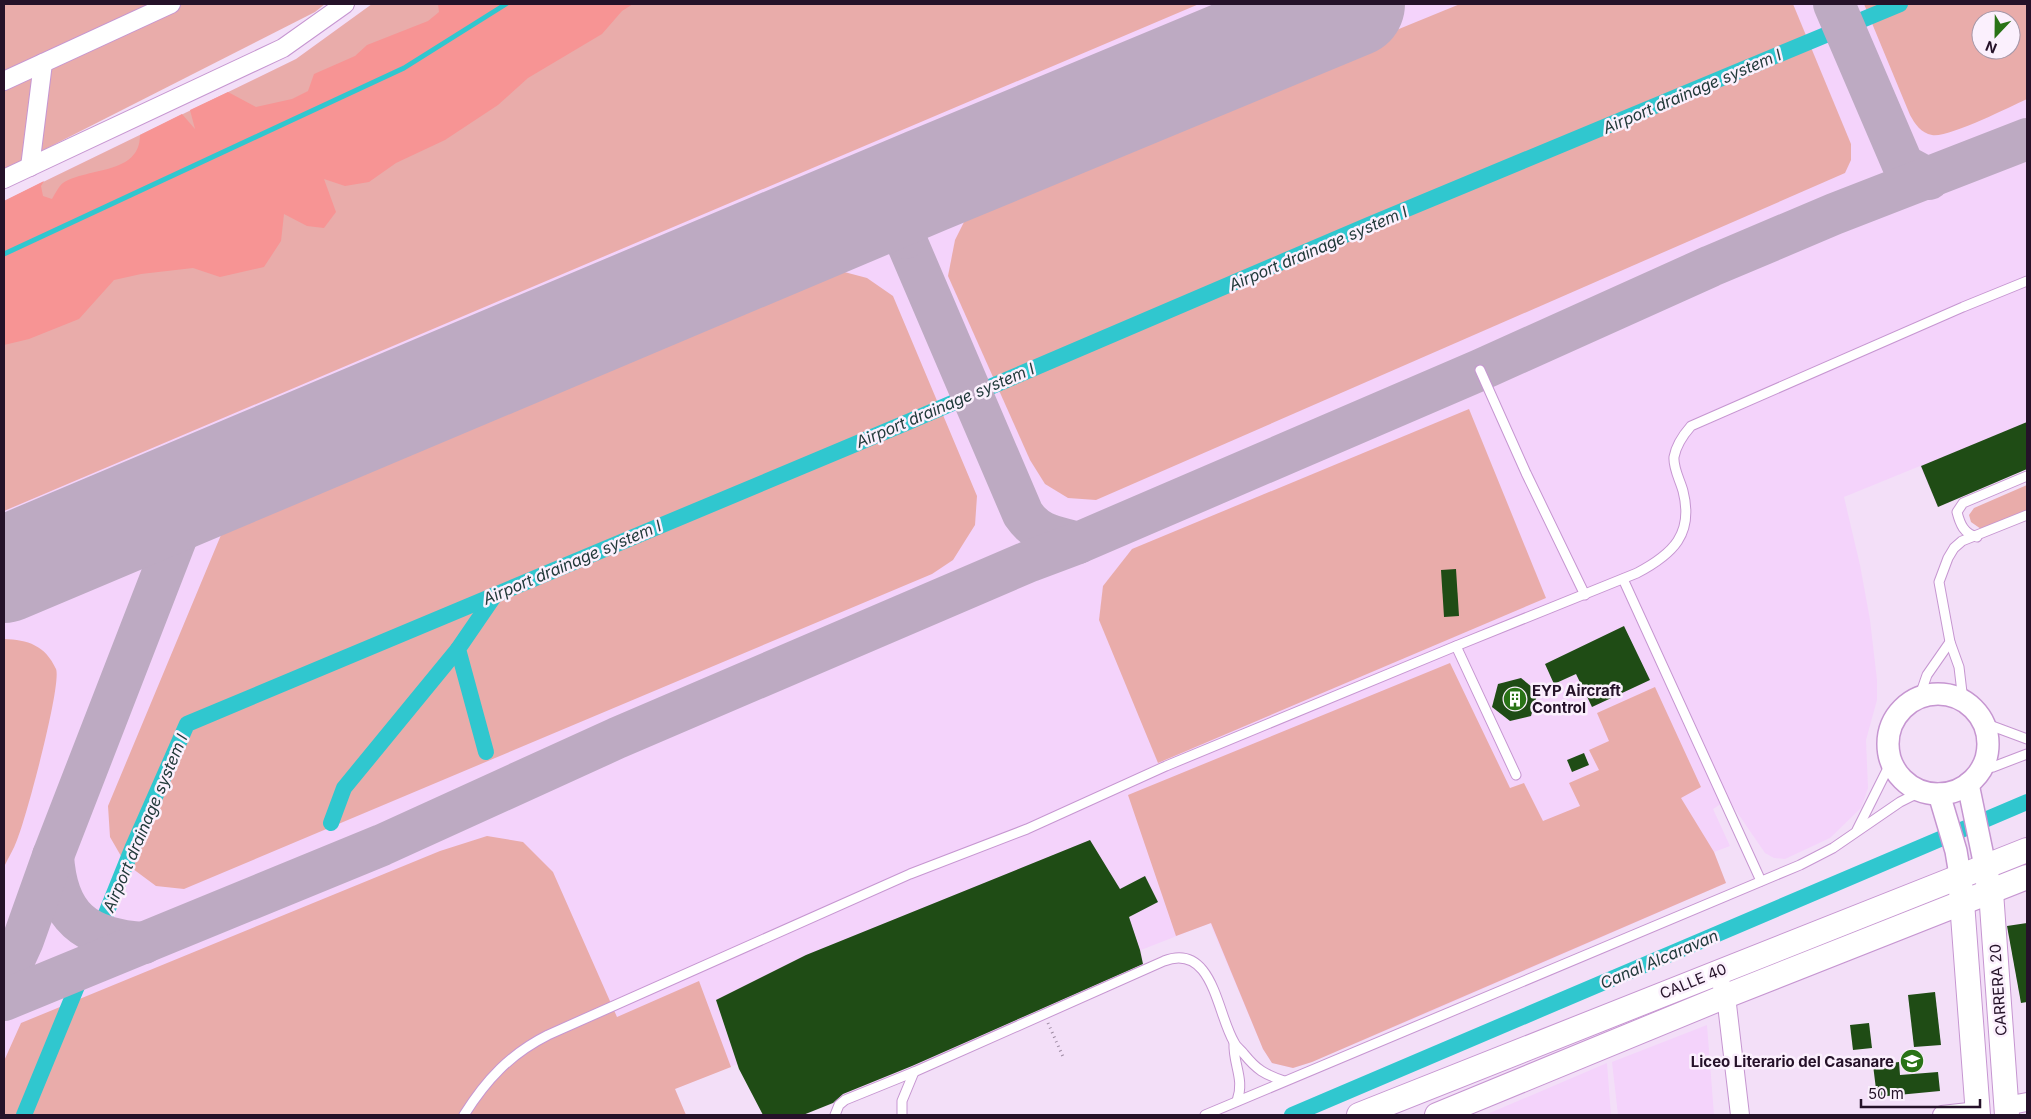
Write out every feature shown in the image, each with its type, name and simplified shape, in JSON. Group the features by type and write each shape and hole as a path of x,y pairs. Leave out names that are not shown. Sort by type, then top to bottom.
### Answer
{"main road":[{"name":"CALLE 40","path":"1359,1115 1960,875 1983,856 2027,850"},
{"name":"CARRERA 20","path":"1983,856 1991,892 2013,1108"},
{"name":"CARRERA 20","path":"1960,875 1978,1113"},
{"name":"CALLE 40","path":"1437,1115 1726,996 2027,877"}],"street":[{"path":"4,81 171,4"},
{"path":"4,179 283,48 345,4"},
{"path":"30,167 42,64"},
{"path":"1934,694 1949,695 1963,701 1979,714 1984,723 1988,738 1988,754 1975,776 1955,792 1931,793 1909,785 1898,775 1888,747 1890,731 1896,717 1906,706 1919,698 1934,694"},
{"path":"1975,776 1975,816 1983,856"},
{"path":"1931,793 1949,827 1956,850 1960,875"},
{"path":"1717,972 1726,996 1740,1115"},
{"path":"1942,1115 1978,1113"}],"lane":[{"path":"464,1115 479,1091 503,1066 525,1046 548,1035 910,874 1027,829 1175,763 1623,579 1660,561 1675,546 1684,533 1687,513 1674,457 1683,436 1691,426 1963,306 2027,281"},
{"path":"1480,370 1584,595"},
{"path":"1978,537 1971,536 1964,530 1957,512 1963,503 2027,476"},
{"path":"1963,701 1959,667 1950,642 1939,582 1940,576 1954,548 1962,542 1978,537 2027,515"},
{"path":"1623,579 1761,882"},
{"path":"1919,698 1927,675 1950,642"},
{"path":"1456,646 1516,775"},
{"path":"1984,723 2027,739"},
{"path":"1975,776 2027,754"},
{"path":"1856,832 1892,762"},
{"path":"1205,1115 1800,866 1833,848 1900,802 1931,793"},
{"path":"835,1115 839,1105 845,1100 914,1072 1164,961 1181,957 1197,963 1206,974 1234,1043 1256,1069 1284,1081"},
{"path":"1234,1043 1233,1054 1241,1085 1237,1101"},
{"path":"902,1115 902,1101 914,1072"}],"path":[{"path":"1044,1014 1064,1059"}],"shaded area":[{"path":"4,4 325,4 315,12 4,170"},
{"path":"372,4 2027,4 2027,469 1938,507 1920,466 1844,497 1860,565 1870,620 1877,680 1877,700 1866,740 1868,788 1865,797 1861,808 1830,838 1785,859 1774,858 1765,853 1728,799 1713,809 1730,846 1714,852 1726,883 1312,1062 1293,1068 1272,1063 1263,1049 1210,923 1141,950 1144,967 925,1065 803,1115 763,1115 737,1064 675,1089 686,1115 4,1115 4,201 296,59"},
{"path":"372,4 1199,4 4,511 4,201 296,59"},
{"path":"438,4 633,4 622,11 602,34 528,78 498,105 445,140 396,163 369,182 345,186 324,179 336,212 324,228 307,226 284,214 281,241 264,267 220,277 193,268 141,274 114,280 79,319 29,339 4,345 4,201 44,181 41,186 43,196 52,199 63,183 73,178 122,164 138,148 140,135 182,114 195,129 190,110 228,92 256,107 292,99 308,91 314,74 355,56 367,45 428,21 439,12"},
{"path":"1460,4 1793,4 1851,144 1851,160 1845,173 1096,500 1068,498 1045,484 1030,460 948,276 955,240 965,220 986,198"},
{"path":"1864,4 2027,4 2027,99 1965,127 1940,135 1932,135 1916,125 1910,115"},
{"path":"833,269 867,278 893,296 977,496 975,525 953,560 932,574 184,889 156,886 125,863 110,837 108,806 221,535 233,525 372,470 800,281"},
{"path":"1469,409 1546,598 1158,763 1099,620 1103,586 1132,549"},
{"path":"2027,485 2027,514 2018,514 1981,529 1971,522 1969,515 1974,508"},
{"path":"4,639 21,641 41,649 47,654 56,669 56,680 49,724 28,807 16,843 4,867"},
{"path":"1450,663 1510,788 1524,783 1543,821 1580,806 1569,783 1599,770 1589,750 1609,741 1597,713 1655,687 1701,787 1681,798 1714,852 1726,883 1312,1062 1293,1068 1272,1063 1263,1049 1211,923 1176,936 1128,795"},
{"path":"487,836 523,842 553,872 617,1017 699,981 731,1067 675,1089 686,1115 4,1115 4,1061 21,1023 440,851"},
{"path":"1707,1025 1714,1115 1618,1115 1612,1062"},
{"path":"1607,1063 1611,1115 1485,1115"}],"building":[{"path":"2027,422 2027,469 1938,507 1921,466"},
{"path":"1456,569 1459,616 1444,617 1441,570"},
{"path":"1624,626 1650,680 1592,707 1576,674 1554,684 1545,664"},
{"name":"EYP Aircraft Control","path":"1521,678 1538,692 1531,716 1510,721 1492,707 1498,684"},
{"path":"1584,753 1589,765 1572,772 1567,760"},
{"path":"1090,840 1120,889 1145,876 1158,902 1129,917 1143,964 912,1066 843,1094 833,1103 803,1115 763,1115 739,1069 716,1000 806,955"},
{"path":"2027,923 2027,1002 2021,1003 2007,926"},
{"path":"1935,992 1941,1045 1914,1047 1908,995"},
{"path":"1869,1023 1872,1048 1853,1050 1850,1025"},
{"path":"1899,1062 1900,1075 1938,1072 1940,1091 1877,1097 1873,1065"}],"waterway":[{"path":"4,254 404,68 506,4"},
{"name":"Airport drainage system I","path":"103,921 132,849 187,724 908,422 1366,226 1900,4"},
{"path":"486,752 458,649 495,595"},
{"path":"331,823 344,788 458,649"},
{"name":"Canal Alcaravan","path":"1292,1115 2027,802"},
{"path":"87,961 92,947"},
{"path":"24,1115 80,979"}],"taxiway":[{"path":"1834,4 1903,165 1929,179"},
{"path":"4,1000 382,845 617,738 1480,370 1711,266 1834,214 2027,139"},
{"path":"926,181 909,207 905,222 905,238 1023,514 1041,531 1054,537 1078,543"},
{"path":"848,214 866,215 880,219 892,226 905,238"},
{"path":"4,982 23,940 53,856 186,513 206,484"},
{"path":"53,856 61,895 68,909 78,921 90,930 105,936 123,941 144,943"}],"runway":[{"path":"4,570 926,181 1352,4"}],"place":[{"name":"EYP Aircraft Control","path":"1515,699"},
{"name":"Liceo Literario del Casanare","path":"1912,1061"}]}
